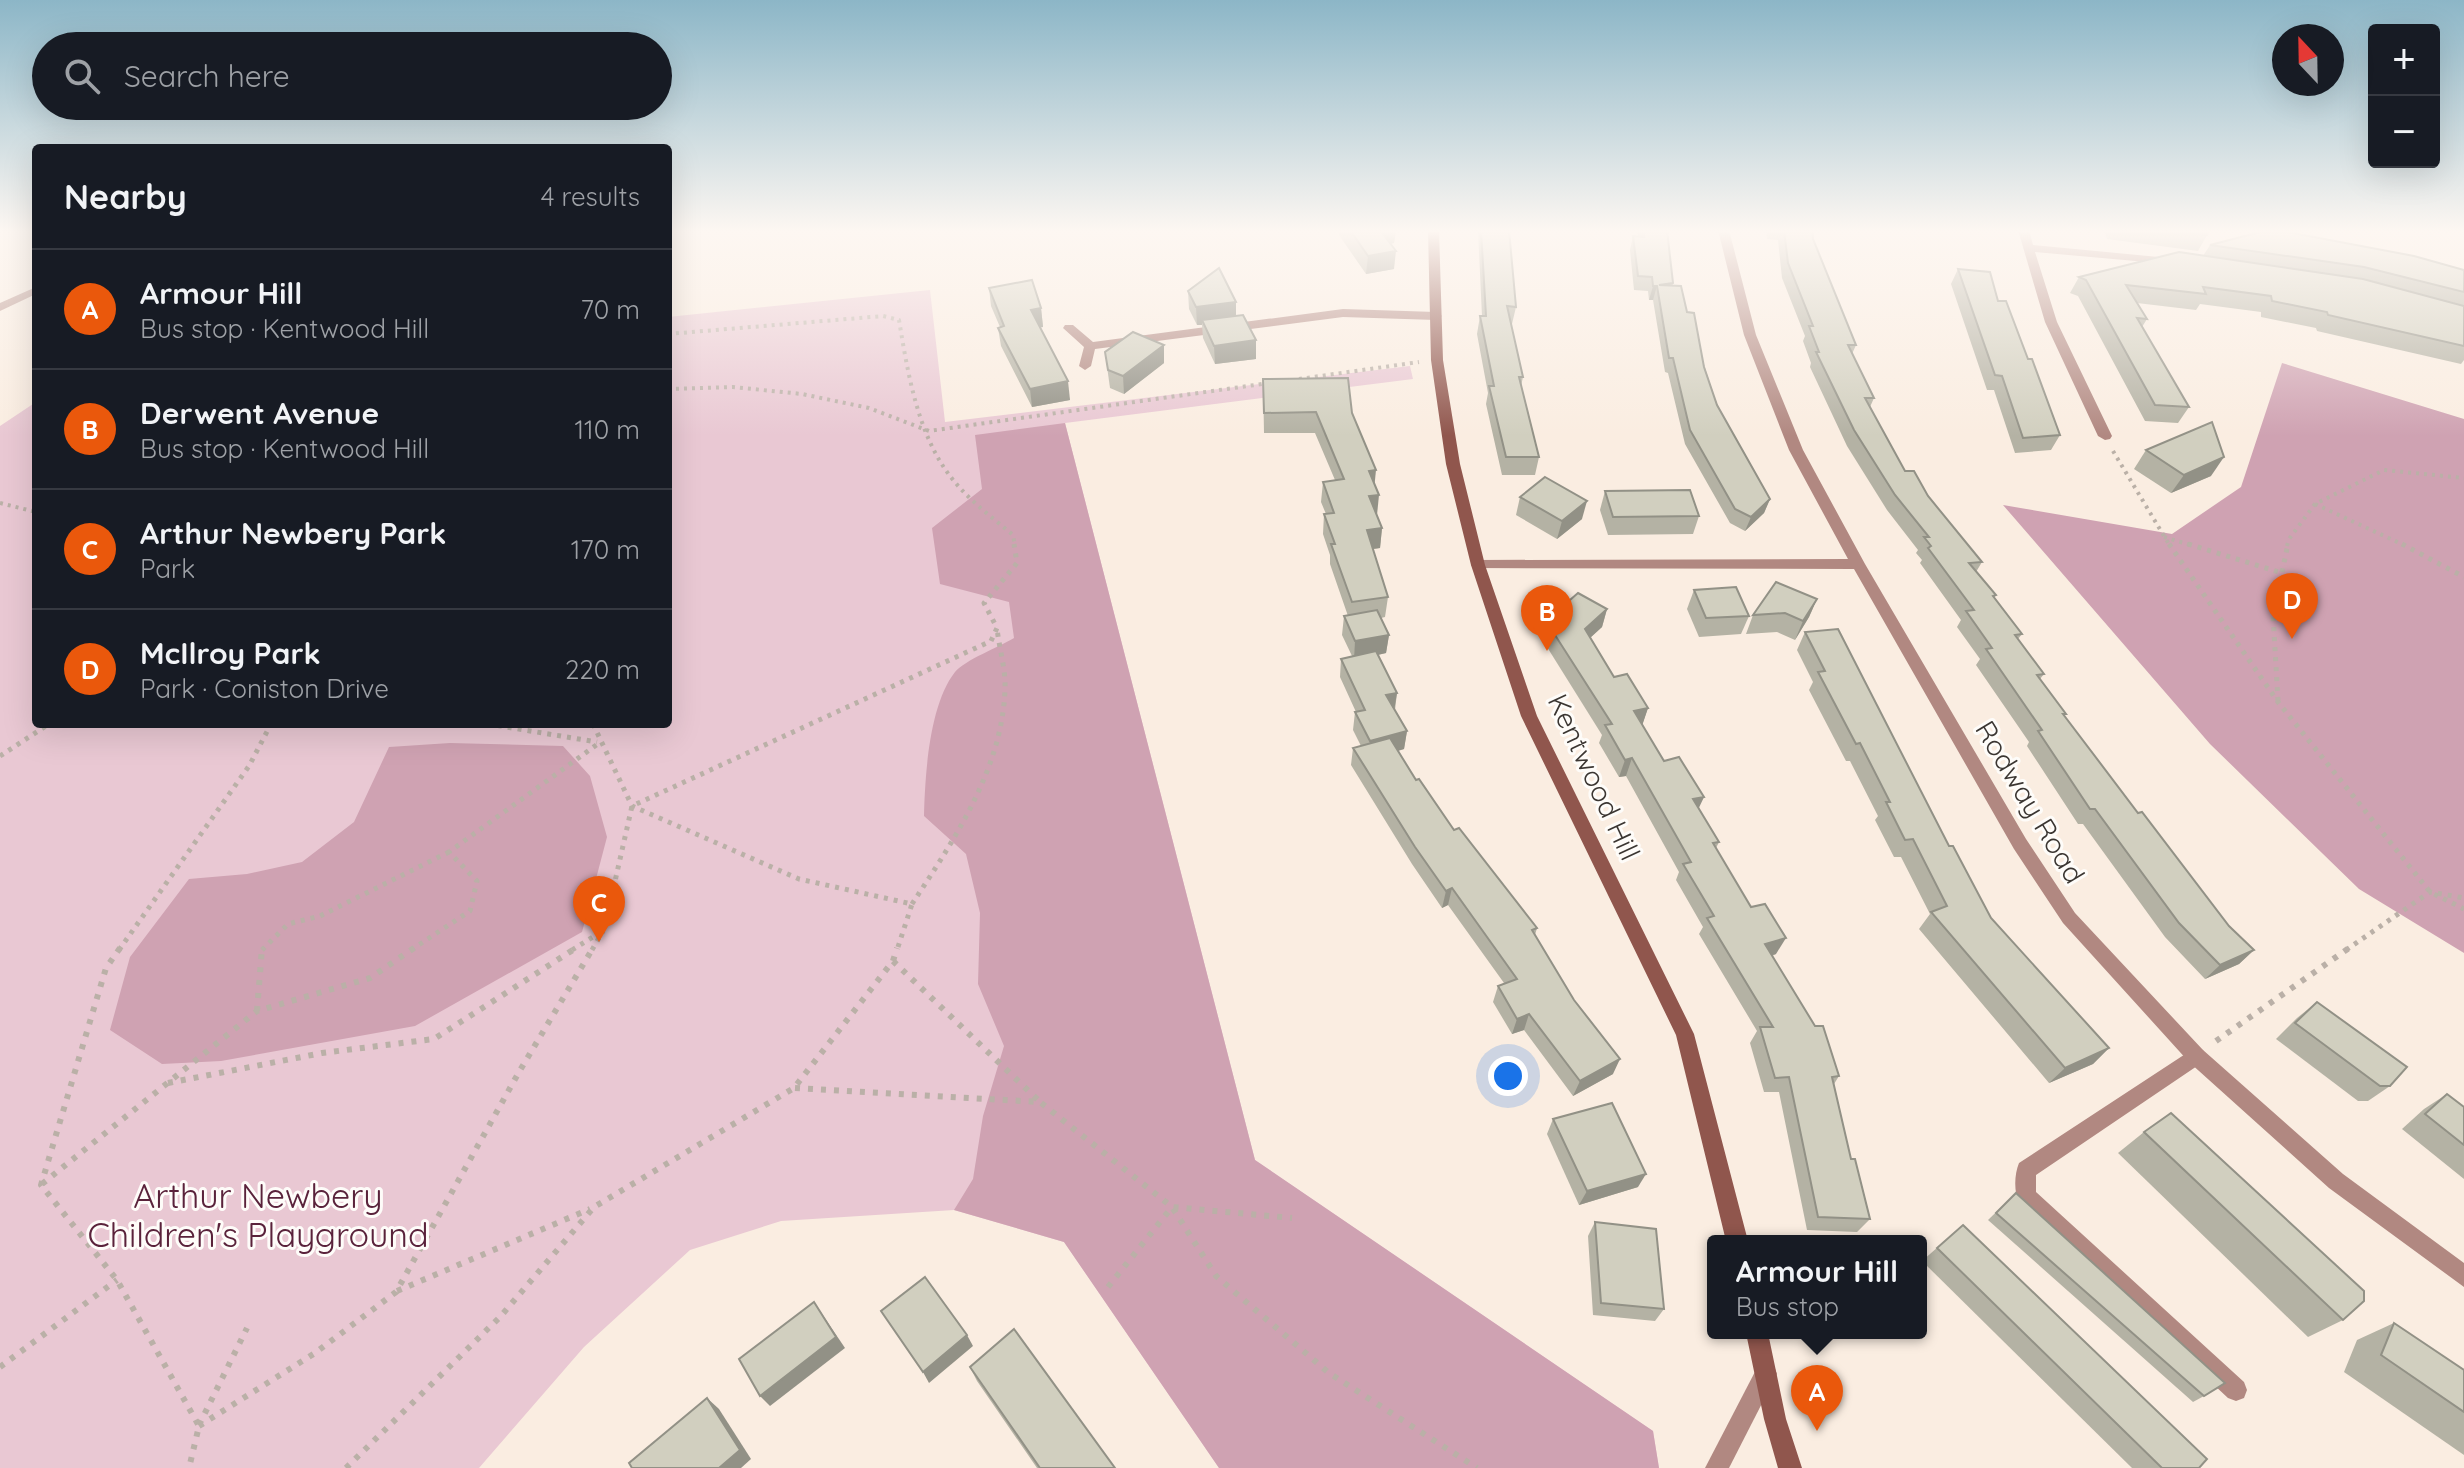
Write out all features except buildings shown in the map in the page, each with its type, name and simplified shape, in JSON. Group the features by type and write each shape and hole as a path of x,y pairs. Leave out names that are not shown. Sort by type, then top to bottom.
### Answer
{"street":[{"name":"Kentwood Hill","path":"1435,299 1437,360 1453,464 1478,565 1529,716 1685,1034 1735,1235"},
{"name":"Rodway Road","path":"1741,299 1750,335 1791,436 1858,564 2020,844 2061,905 2097,952 2196,1056 2336,1181 2464,1276"},
{"path":"2044,299 2051,322 2105,436"},
{"path":"1069,328 1090,346 1343,313 1436,316"},
{"path":"1085,366 1090,346"},
{"path":"1478,565 1858,564"},
{"path":"2196,1056 2026,1170 2026,1196 2236,1390"},
{"path":"1758,1339 1775,1419 1790,1468"},
{"path":"1717,1468 1766,1374"}],"path":[{"path":"199,1426 315,1353 396,1292 594,1207 794,1088 893,961 912,904 959,834 995,749 1005,689 997,628 984,603 1017,563 1013,535 971,499 939,460 905,364 899,320 883,316 672,334"},
{"path":"1298,379 1437,360"},
{"path":"672,389 762,391 843,399 897,415 929,431 1283,381"},
{"path":"2105,436 2163,536 2278,702 2430,892 2464,909"},
{"path":"2278,702 2273,614 2289,539 2315,504 2384,470 2464,478"},
{"path":"0,503 32,511"},
{"path":"2315,504 2464,577"},
{"path":"2163,536 2282,573"},
{"path":"632,806 991,641 997,628"},
{"path":"0,756 43,728"},
{"path":"41,1185 106,968 249,766 269,728"},
{"path":"511,728 599,743"},
{"path":"594,728 632,806 799,879 912,904"},
{"path":"257,1011 262,948 288,924 320,916 449,852 599,743"},
{"path":"396,1292 519,1072 604,930 632,806"},
{"path":"41,1185 257,1011 370,978 470,911 477,881 449,852"},
{"path":"2196,1056 2430,892 2464,898"},
{"path":"168,1083 322,1053 434,1039 604,930"},
{"path":"893,961 1040,1102 1172,1207 1216,1276 1329,1373 1477,1468"},
{"path":"794,1088 1040,1102"},
{"path":"41,1185 117,1280 199,1426"},
{"path":"346,1468 500,1317 594,1207"},
{"path":"1172,1207 1292,1218"},
{"path":"1108,1287 1172,1207"},
{"path":"0,1367 117,1280"},
{"path":"189,1468 199,1426 247,1328"}],"green space":[{"name":"Arthur Newbery Children's Playground","path":"847,299 931,299 945,422 1410,366 1413,379 1065,423 1255,1160 1653,1431 1659,1468 1219,1468 1064,1242 954,1210 781,1221 690,1250 584,1347 479,1468 0,1468 0,426 32,405 32,728 672,728 672,317"}],"shaded area":[{"path":"2282,363 2464,419 2464,953 2359,889 2210,744 2003,505 2172,534 2241,487"},
{"path":"1065,423 1255,1160 1653,1431 1659,1468 1219,1468 1064,1242 954,1210 973,1179 983,1116 1004,1046 978,984 980,913 966,854 924,816 927,762 939,703 955,672 974,658 1014,638 1009,602 940,584 932,528 982,489 975,435"},
{"path":"450,743 563,746 590,776 607,837 582,932 415,1026 221,1061 162,1064 110,1030 130,957 189,879 247,874 302,862 354,822 389,747"}],"place":[{"name":"McIlroy Park","path":"2292,639"},
{"name":"Derwent Avenue","path":"1547,651"},
{"name":"Arthur Newbery Park","path":"599,942"},
{"name":"Armour Hill","path":"1817,1431"}]}
